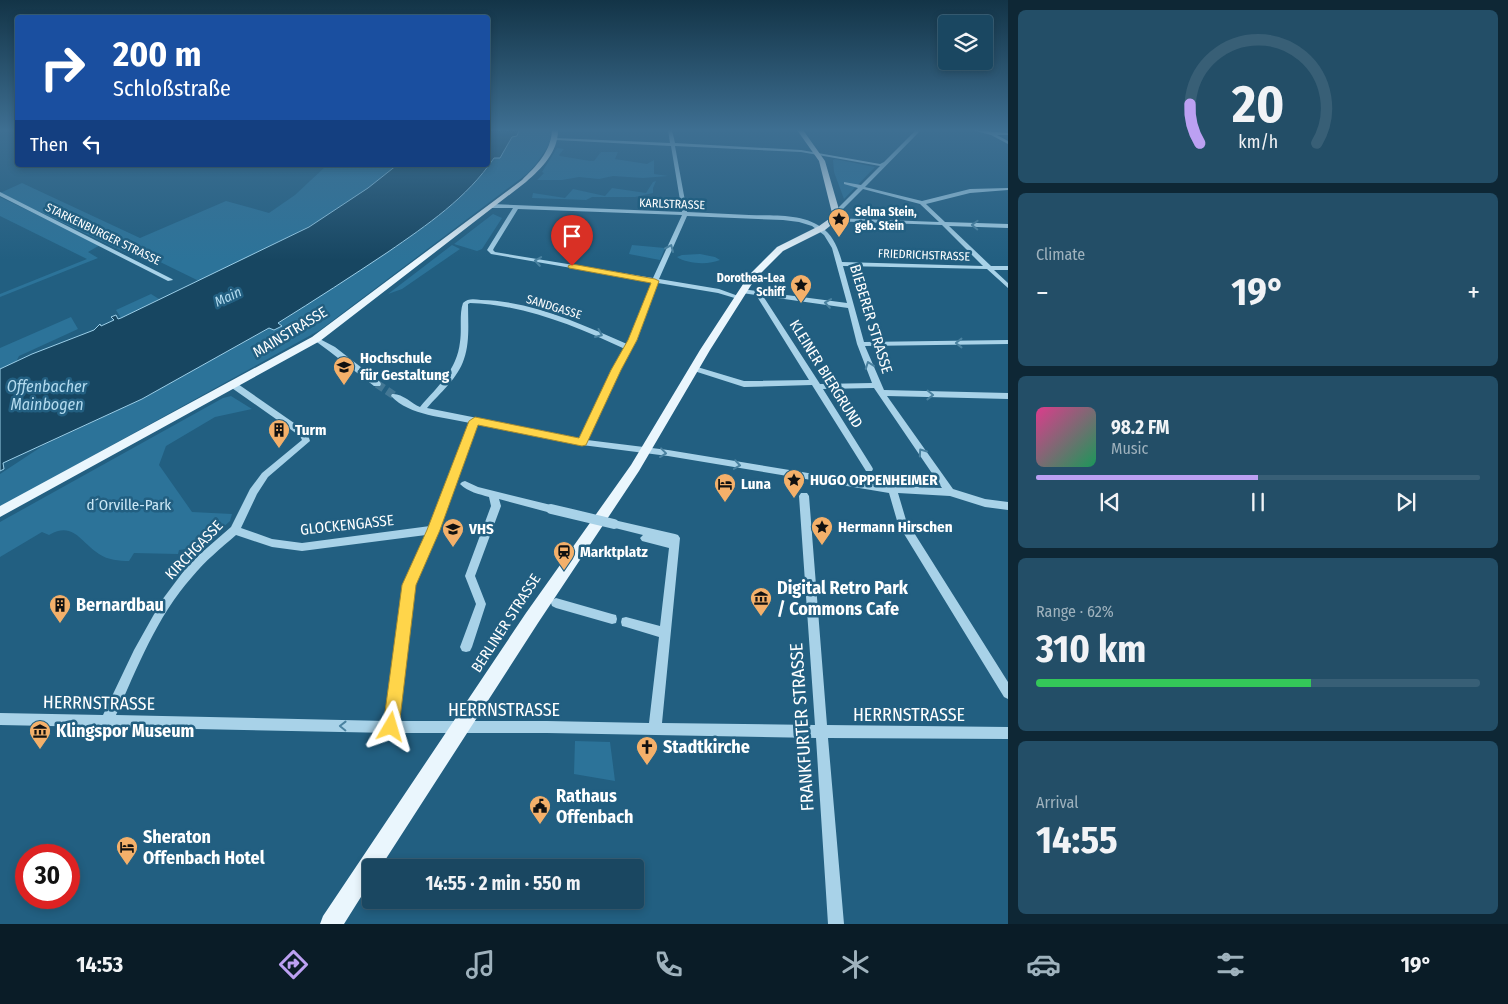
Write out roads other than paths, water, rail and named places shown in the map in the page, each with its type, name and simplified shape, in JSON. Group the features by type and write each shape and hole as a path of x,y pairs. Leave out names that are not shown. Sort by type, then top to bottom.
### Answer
{"main road":[{"name":"MAINSTRASSE","path":"0,512 316,339 533,173"},
{"path":"819,229 836,212 824,173"},
{"name":"BERLINER STRASSE","path":"330,924 645,451 740,294 757,270 774,254 786,245 819,229"}],"street":[{"path":"582,442 616,370 629,348 644,314 655,281 685,215 677,173"},
{"path":"876,173 836,212 846,220 1008,226"},
{"path":"846,183 925,202 970,191 1008,189"},
{"name":"STARKENBURGER STRASSE","path":"0,194 170,280"},
{"path":"925,202 943,224 1008,286"},
{"name":"KARLSTRASSE","path":"492,206 798,219 811,222 819,229"},
{"path":"516,208 490,250 498,254 719,291 740,294 758,293 851,306"},
{"name":"BIEBERER STRASSE","path":"819,229 831,238 862,344 879,389 950,492"},
{"name":"FRIEDRICHSTRASSE","path":"840,264 1008,268"},
{"name":"KLEINER BIERGRUND","path":"758,293 869,469"},
{"name":"SANDGASSE","path":"421,410 457,367 462,349 465,304 468,301 508,306 553,317 589,330 629,348"},
{"path":"316,339 377,384"},
{"path":"862,344 1008,342"},
{"path":"694,368 744,384 817,385 1008,396"},
{"name":"KIRCHGASSE","path":"107,720 138,654 166,603 187,575 204,557 235,530 259,482 272,468 306,441 304,434 232,384"},
{"path":"395,396 410,406 421,410 582,442 893,490 950,492 985,503 1008,506"},
{"path":"391,727 409,585 434,530 475,421"},
{"path":"465,484 476,490 540,507 550,513 646,535 675,538 655,728"},
{"path":"893,490 901,521 1008,693"},
{"path":"466,647 481,604 470,576 496,506 493,494"},
{"name":"FRANKFURTER STRASSE","path":"804,496 836,924"},
{"name":"GLOCKENGASSE","path":"235,530 272,543 302,547 434,530"},
{"path":"556,603 612,619"},
{"path":"626,622 665,633"},
{"name":"HERRNSTRASSE","path":"0,719 391,727 655,728 822,732 1008,733"}],"water":[{"name":"Offenbacher Mainbogen","path":"387,173 482,173 472,186 432,221 278,323 282,326 274,330 269,328 142,399 3,463 4,469 0,471 0,369 32,354 94,330 100,324 101,326 114,320 111,317 116,315 118,319 121,318 309,227 368,188"}],"tunnel":[{"path":"377,384 395,396"}],"place":[{"name":"Selma Stein, geb. Stein","path":"839,238"},
{"name":"Dorothea-Lea Schiff","path":"801,304"},
{"name":"Hochschule für Gestaltung","path":"344,386"},
{"name":"Turm","path":"279,449"},
{"name":"HUGO OPPENHEIMER","path":"794,499"},
{"name":"Luna","path":"725,503"},
{"name":"Hermann Hirschen","path":"822,546"},
{"name":"VHS","path":"453,548"},
{"name":"Marktplatz","path":"564,571"},
{"name":"Digital Retro Park / Commons Cafe","path":"761,617"},
{"name":"Bernardbau","path":"60,624"},
{"name":"Klingspor Museum","path":"40,750"},
{"name":"Stadtkirche","path":"647,766"},
{"name":"Rathaus Offenbach","path":"540,825"},
{"name":"Sheraton Offenbach Hotel","path":"127,866"}],"water label":[{"name":"Main","path":"228,297"}],"park label":[{"name":"d´Orville-Park","path":"129,505"}]}
